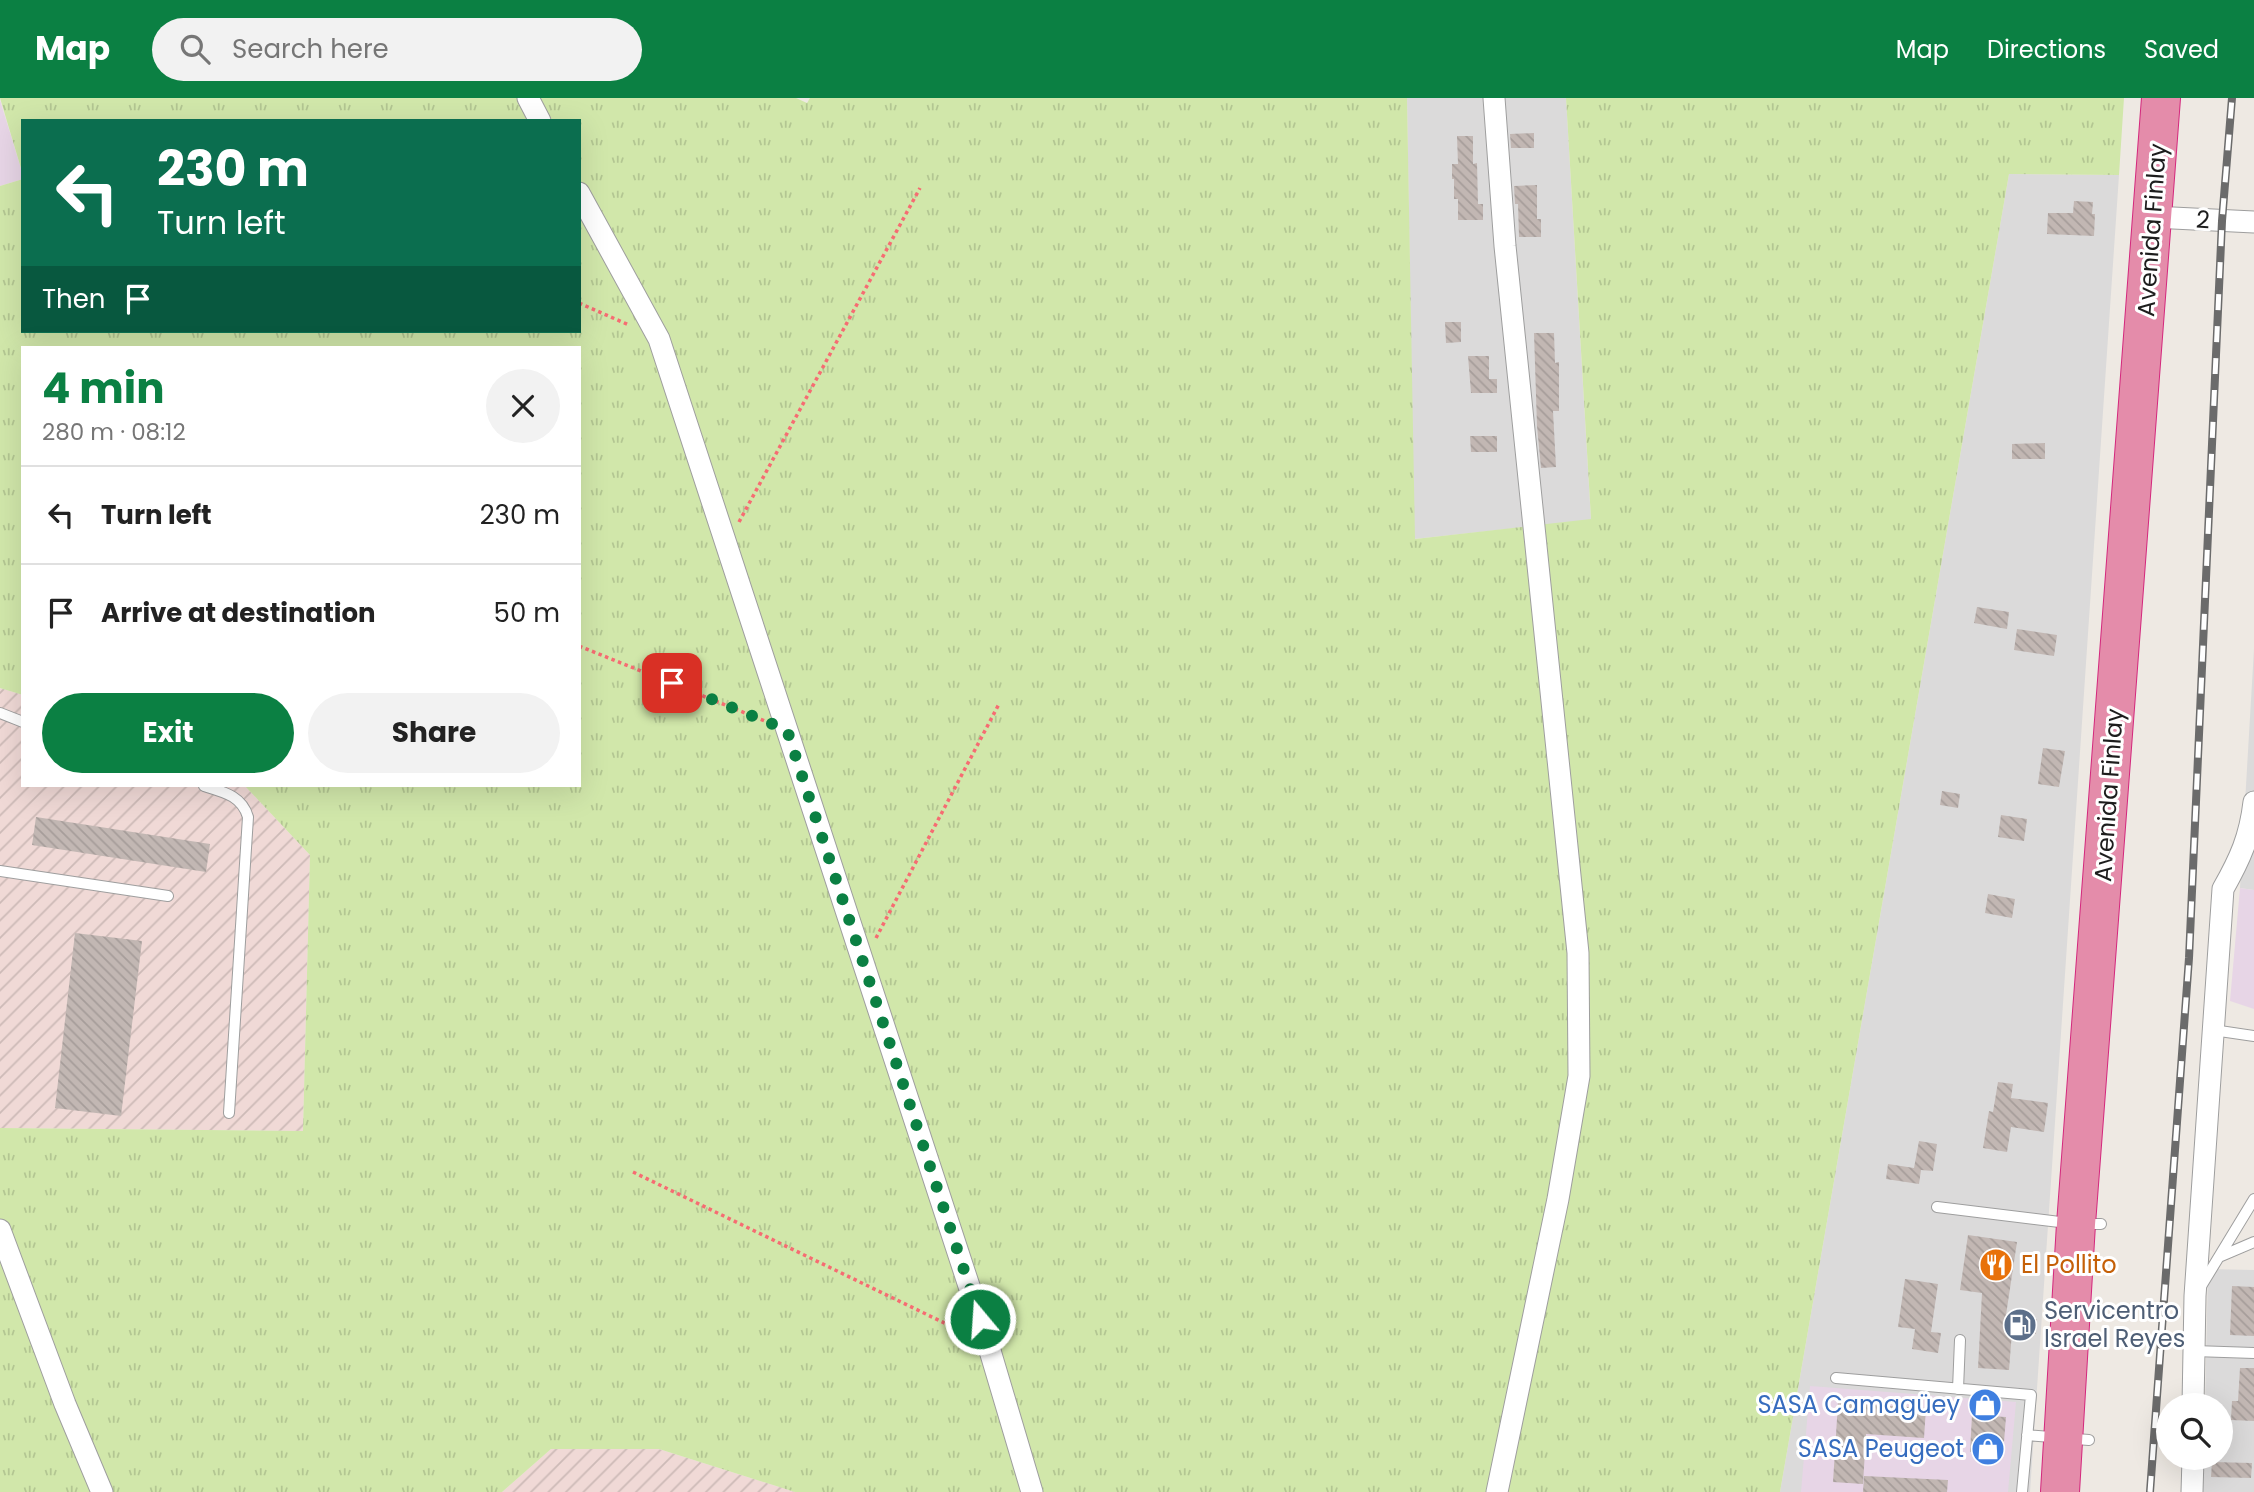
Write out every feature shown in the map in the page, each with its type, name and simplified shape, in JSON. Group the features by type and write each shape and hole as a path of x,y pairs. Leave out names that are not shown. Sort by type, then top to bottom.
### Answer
{"highway":[{"name":"Avenida Finlay","path":"2161,98 2163,217"},
{"name":"Avenida Finlay","path":"2060,1492 2060,1438 2089,1224 2163,217 2182,98"},
{"name":"Avenida Finlay","path":"2060,1438 2086,1492"}],"street":[{"path":"527,98 539,119"},
{"path":"1494,98 1504,246 1578,967 1578,1076 1558,1199 1497,1492"},
{"path":"581,196 659,338 988,1345 1032,1492"},
{"name":"2","path":"2163,217 2254,222"},
{"path":"2193,1393 2195,1296 2223,889 2248,856 2254,802"},
{"path":"0,1230 65,1405 102,1492"},
{"path":"2192,1492 2193,1470"}],"lane":[{"path":"0,713 21,721"},
{"path":"207,787 237,798 245,806 248,817 229,1113"},
{"path":"0,871 168,896"},
{"path":"2213,1030 2254,1036"},
{"path":"2195,1296 2254,1199"},
{"path":"1937,1207 2089,1224"},
{"path":"2219,1256 2254,1242"},
{"path":"1958,1389 1960,1340"},
{"path":"2194,1351 2254,1353"},
{"path":"1836,1378 2031,1395 2060,1438 2022,1492"}],"path":[{"path":"727,545 920,188"},
{"path":"581,304 659,338"},
{"path":"581,647 787,730"},
{"path":"863,962 999,704"},
{"path":"633,1172 988,1345"}],"shaded area":[{"path":"1407,98 1566,98 1591,520 1414,539"},
{"path":"0,100 21,168 21,180 0,186"},
{"path":"2009,174 2119,175 2030,1492 1780,1492"},
{"path":"2254,649 2254,890 2240,888"},
{"path":"0,688 21,694 21,787 246,787 310,855 303,1131 0,1128"},
{"path":"2240,888 2254,890 2254,1009 2230,1001"},
{"path":"2208,1269 2254,1270 2254,1492 2203,1492 2204,1470 2233,1470 2233,1393 2205,1393"},
{"path":"1810,1386 2016,1402 2008,1492 1801,1492"},
{"path":"551,1449 659,1449 795,1492 502,1492"}],"green space":[{"path":"0,98 796,98 807,103 810,98 1407,98 1415,539 1591,519 1566,98 2124,98 2119,175 2009,174 1780,1492 795,1492 659,1449 551,1449 502,1492 0,1492 0,1128 303,1131 310,855 246,787 581,787 581,346 21,346 21,694 0,688 0,186 21,180 21,333 581,333 581,119 21,119 21,168"}],"building":[{"path":"1534,133 1534,148 1511,148 1510,134"},
{"path":"1457,136 1473,136 1473,164 1477,163 1478,204 1483,204 1483,220 1458,220 1458,199 1454,199 1452,179 1452,164 1458,164"},
{"path":"1537,185 1537,219 1541,219 1541,237 1519,237 1518,204 1515,204 1514,186"},
{"path":"2074,201 2093,202 2094,236 2047,234 2048,213 2073,213"},
{"path":"1445,322 1461,322 1461,342 1446,343"},
{"path":"1534,333 1554,333 1555,363 1559,362 1559,411 1553,411 1556,467 1541,468"},
{"path":"1468,356 1489,356 1489,379 1497,379 1497,393 1471,393"},
{"path":"1470,436 1497,436 1497,452 1471,452"},
{"path":"2045,443 2045,459 2012,459 2012,444"},
{"path":"1977,607 2009,612 2007,629 1974,623"},
{"path":"2017,629 2057,635 2054,656 2014,650"},
{"path":"2043,748 2065,751 2059,787 2038,784"},
{"path":"1942,791 1960,794 1958,808 1940,805"},
{"path":"2001,815 2027,819 2024,841 1998,837"},
{"path":"36,817 210,844 206,872 32,845"},
{"path":"1988,894 2015,899 2012,918 1985,913"},
{"path":"75,933 142,941 121,1116 55,1108"},
{"path":"1998,1082 2013,1084 2011,1098 2048,1103 2044,1132 2011,1127 2007,1152 1983,1148 1989,1111 1993,1112"},
{"path":"1919,1141 1937,1144 1933,1171 1921,1170 1919,1184 1886,1179 1888,1164 1914,1168"},
{"path":"1968,1235 2017,1242 2006,1315 2012,1318 2037,1319 2036,1334 2012,1332 2009,1370 1978,1368 1982,1293 1960,1290"},
{"path":"1905,1279 1938,1284 1931,1332 1941,1333 1938,1353 1912,1349 1915,1329 1898,1327"},
{"path":"2232,1286 2254,1287 2254,1336 2230,1335"},
{"path":"2240,1368 2254,1368 2254,1421 2233,1420 2233,1401 2238,1401"},
{"path":"1838,1403 1926,1408 1924,1438 1866,1434 1863,1484 1833,1482"},
{"path":"1972,1415 2006,1417 2003,1454 1970,1452"},
{"path":"2233,1463 2252,1463 2251,1478 2211,1477 2211,1470 2233,1470"},
{"path":"1864,1476 1948,1480 1947,1492 1863,1492"}],"railway":[{"path":"2150,1492 2189,958 2222,221 2232,98"}],"place":[{"name":"El Pollito","path":"1996,1265"},
{"name":"Servicentro Israel Reyes","path":"2020,1325"},
{"name":"SASA Camagüey","path":"1985,1405"},
{"name":"SASA Peugeot","path":"1988,1449"}],"route":[{"path":"672,683 787,730 980,1319"}]}
